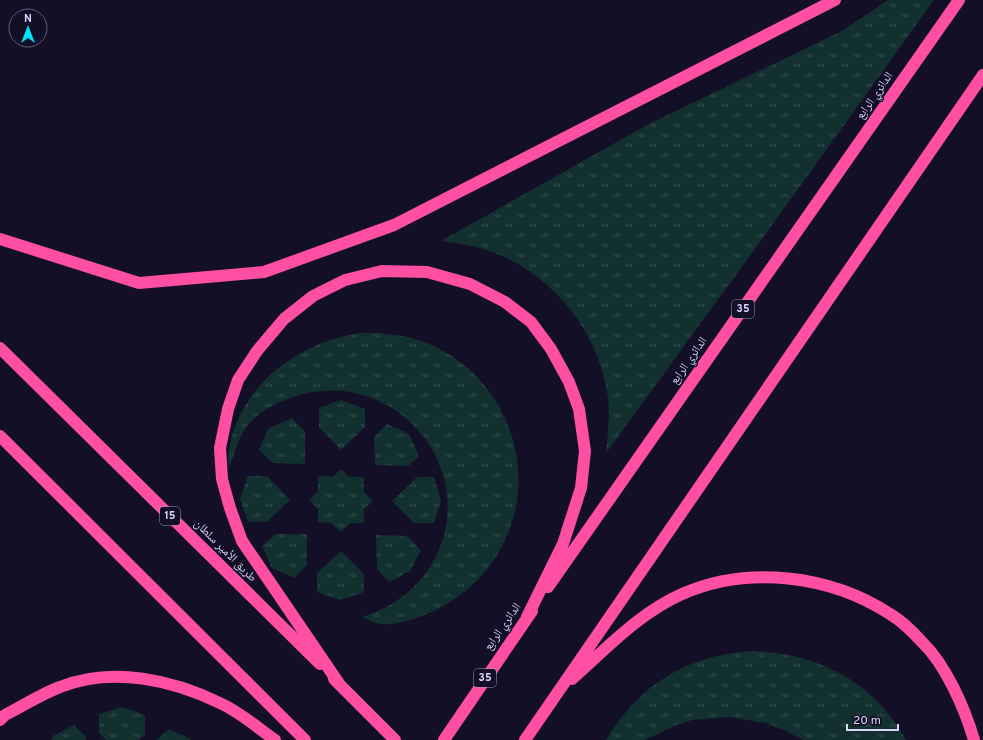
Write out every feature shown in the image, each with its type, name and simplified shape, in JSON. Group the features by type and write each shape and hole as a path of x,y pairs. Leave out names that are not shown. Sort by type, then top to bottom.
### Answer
{"highway":[{"path":"0,238 139,283 264,272 394,225 835,0"},
{"name":"الدائري الرابع","path":"444,740 527,617 959,0"},
{"path":"525,740 983,75"},
{"path":"340,684 242,541 230,508 222,478 220,448 228,409 238,380 256,351 284,319 313,296 345,280 382,271 427,272 470,284 505,302 531,322 551,349 569,382 579,409 585,451 581,488 563,544 527,617"},
{"name":"طريق الأمير سلطان","path":"0,348 383,728 397,740"},
{"path":"0,436 305,740"},
{"path":"558,692 646,614 682,594 721,581 769,576 820,584 857,596 891,614 923,643 947,676 968,719 974,740"},
{"path":"0,720 5,715 60,686 100,677 151,679 188,690 223,705 275,740"}],"green space":[{"path":"888,0 934,0 606,453 609,412 603,374 585,330 571,310 537,277 517,263 482,248 441,241 647,125 842,31"},
{"path":"361,333 391,334 421,341 451,356 476,376 496,401 510,430 517,460 518,492 511,524 497,555 491,564 476,582 449,603 418,618 392,624 379,624 362,617 385,608 396,601 423,577 436,556 447,520 446,486 435,454 416,427 390,406 359,394 324,391 288,399 261,413 248,425 242,435 228,469 231,442 239,418 252,396 269,377 289,360 311,348 336,338"},
{"path":"341,400 365,409 365,427 341,450 319,427 319,408"},
{"path":"292,418 305,432 305,464 273,463 259,450 268,429"},
{"path":"387,424 409,434 419,456 408,466 375,465 374,437"},
{"path":"341,469 349,477 364,477 364,492 373,501 364,509 364,523 350,523 341,532 331,523 318,522 318,509 309,500 318,491 318,476 333,477"},
{"path":"248,476 267,476 290,500 267,522 248,522 240,499"},
{"path":"417,477 434,477 441,501 434,523 414,523 392,501"},
{"path":"275,534 307,534 307,565 294,578 272,568 262,546"},
{"path":"376,535 407,536 421,550 410,571 389,582 377,569"},
{"path":"341,551 364,574 364,592 340,600 317,592 317,573"},
{"path":"751,651 799,657 821,664 841,674 860,686 878,701 893,719 906,740 803,740 766,723 729,717 692,720 674,726 645,740 606,740 619,720 634,703 667,676 706,659"},
{"path":"122,707 145,715 145,734 139,740 106,740 99,733 99,714"},
{"path":"74,725 86,737 86,740 51,740 53,736"},
{"path":"169,729 190,739 191,740 157,740"}]}
